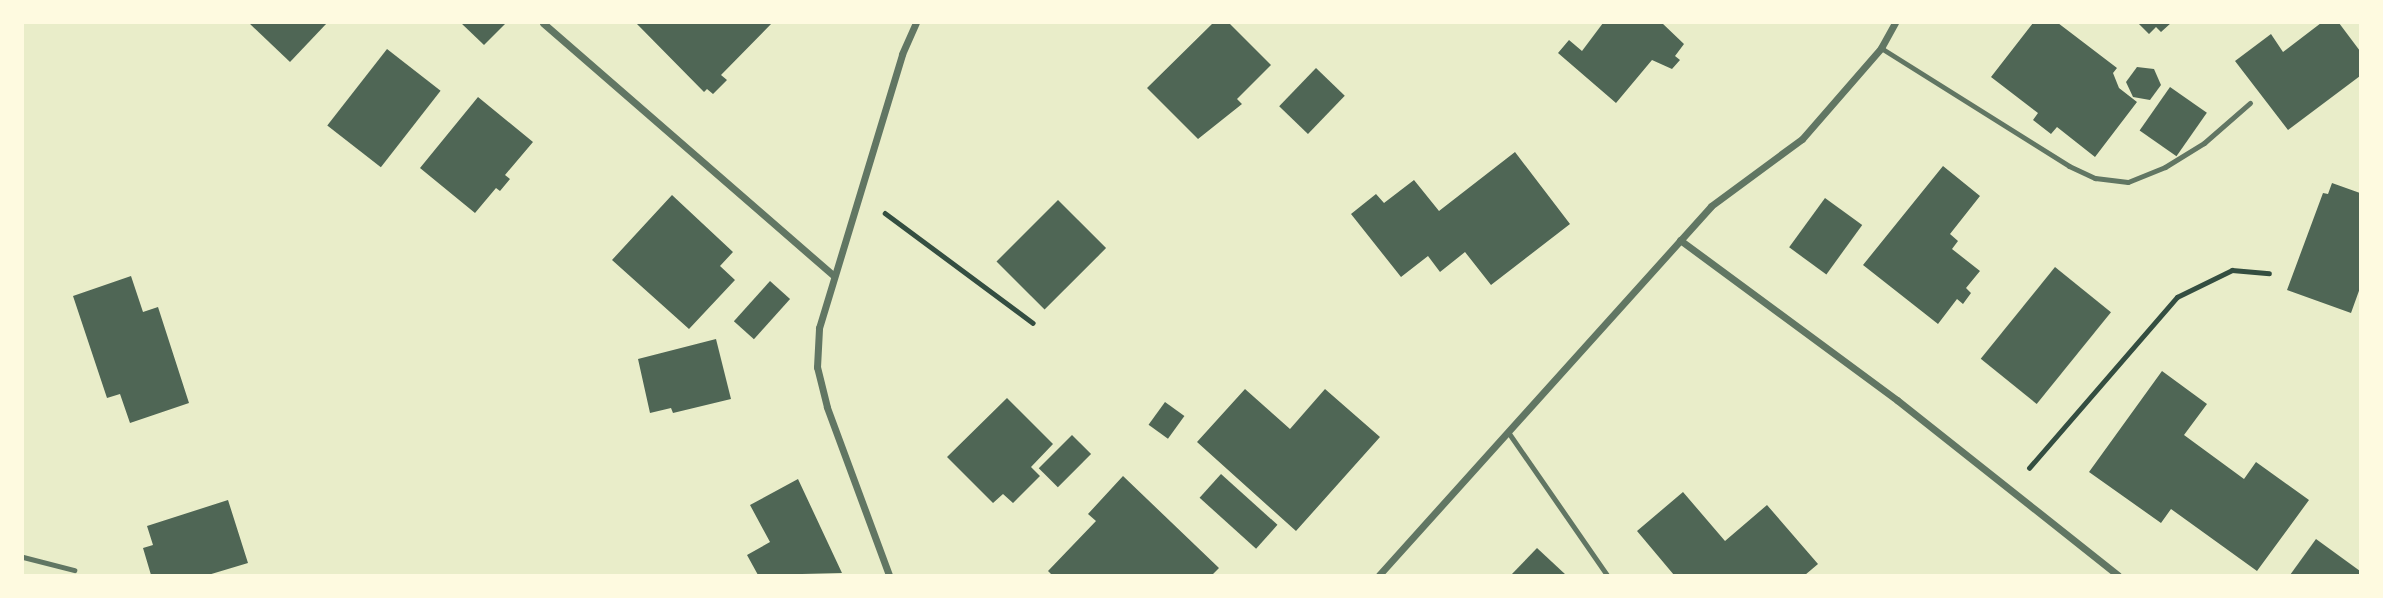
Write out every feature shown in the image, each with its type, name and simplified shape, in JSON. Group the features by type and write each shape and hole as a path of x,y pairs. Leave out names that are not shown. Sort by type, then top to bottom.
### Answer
{"street":[{"path":"543,23 833,275"},
{"path":"889,575 827,407 817,367 819,328 833,275 902,54 916,23"},
{"path":"1379,575 1710,206 1802,139 1881,48 1895,23"},
{"path":"1679,240 1897,400 2118,575"}],"lane":[{"path":"1881,48 2095,178 2128,182 2165,167 2204,143 2250,103"},
{"path":"1508,432 1607,575"},
{"path":"23,557 74,570"}],"path":[{"path":"859,194 1032,323"},
{"path":"2010,490 2177,297 2232,270 2269,273"}],"building":[{"path":"249,23 327,23 290,62"},
{"path":"461,23 506,23 484,45"},
{"path":"636,23 772,23 721,75 727,80 713,94 707,89 704,92"},
{"path":"1213,23 1229,23 1271,65 1237,99 1242,104 1198,139 1147,88"},
{"path":"1603,23 1662,23 1684,44 1675,56 1680,60 1672,69 1652,60 1616,103 1558,53 1569,40 1582,51"},
{"path":"2033,23 2058,23 2117,68 2113,73 2119,88 2137,102 2095,157 2057,127 2051,134 2033,120 2038,113 1991,77"},
{"path":"2138,23 2171,23 2161,32 2156,27 2149,34"},
{"path":"2321,23 2339,23 2360,51 2360,76 2288,130 2235,61 2271,34 2283,52"},
{"path":"387,49 441,91 381,167 327,125"},
{"path":"2137,67 2154,69 2161,85 2150,100 2133,97 2126,82"},
{"path":"1316,68 1345,96 1308,134 1279,106"},
{"path":"2170,87 2207,113 2176,156 2140,130"},
{"path":"478,97 533,142 505,175 510,179 500,191 496,188 475,213 420,168"},
{"path":"1515,152 1570,224 1491,285 1465,252 1440,272 1428,256 1401,277 1351,214 1376,194 1384,203 1414,180 1439,211"},
{"path":"1943,166 1980,196 1950,234 1958,241 1952,249 1980,271 1966,288 1971,293 1963,304 1957,299 1938,324 1863,265"},
{"path":"2332,183 2360,193 2360,288 2351,313 2287,290 2323,193 2328,194"},
{"path":"672,195 733,252 720,266 735,280 689,329 612,260"},
{"path":"1825,198 1862,225 1826,274 1789,247"},
{"path":"1058,200 1106,248 1045,310 996,262"},
{"path":"2055,267 2111,312 2037,404 1981,359"},
{"path":"131,276 143,312 158,307 189,403 130,423 120,394 107,398 73,296"},
{"path":"770,281 790,299 754,339 734,321"},
{"path":"716,339 731,399 673,413 671,408 650,413 638,359"},
{"path":"2162,371 2207,404 2184,435 2244,479 2256,462 2309,500 2257,571 2171,509 2161,523 2089,472"},
{"path":"1245,389 1290,429 1325,389 1380,437 1296,531 1197,442"},
{"path":"1007,398 1053,444 1031,467 1040,476 1013,503 1003,494 993,503 947,457"},
{"path":"1165,402 1184,416 1168,439 1149,425"},
{"path":"1072,435 1091,454 1058,487 1039,468"},
{"path":"1221,474 1277,525 1256,549 1200,498"},
{"path":"1123,476 1219,568 1212,575 1052,575 1048,571 1096,521 1088,514"},
{"path":"798,479 842,573 758,575 747,555 770,542 750,505"},
{"path":"1683,492 1725,541 1767,505 1818,564 1805,575 1674,575 1637,531"},
{"path":"228,500 248,563 208,575 151,575 143,548 153,545 147,526"},
{"path":"2316,539 2360,571 2360,575 2290,575"},
{"path":"1537,548 1566,575 1511,575"}]}
